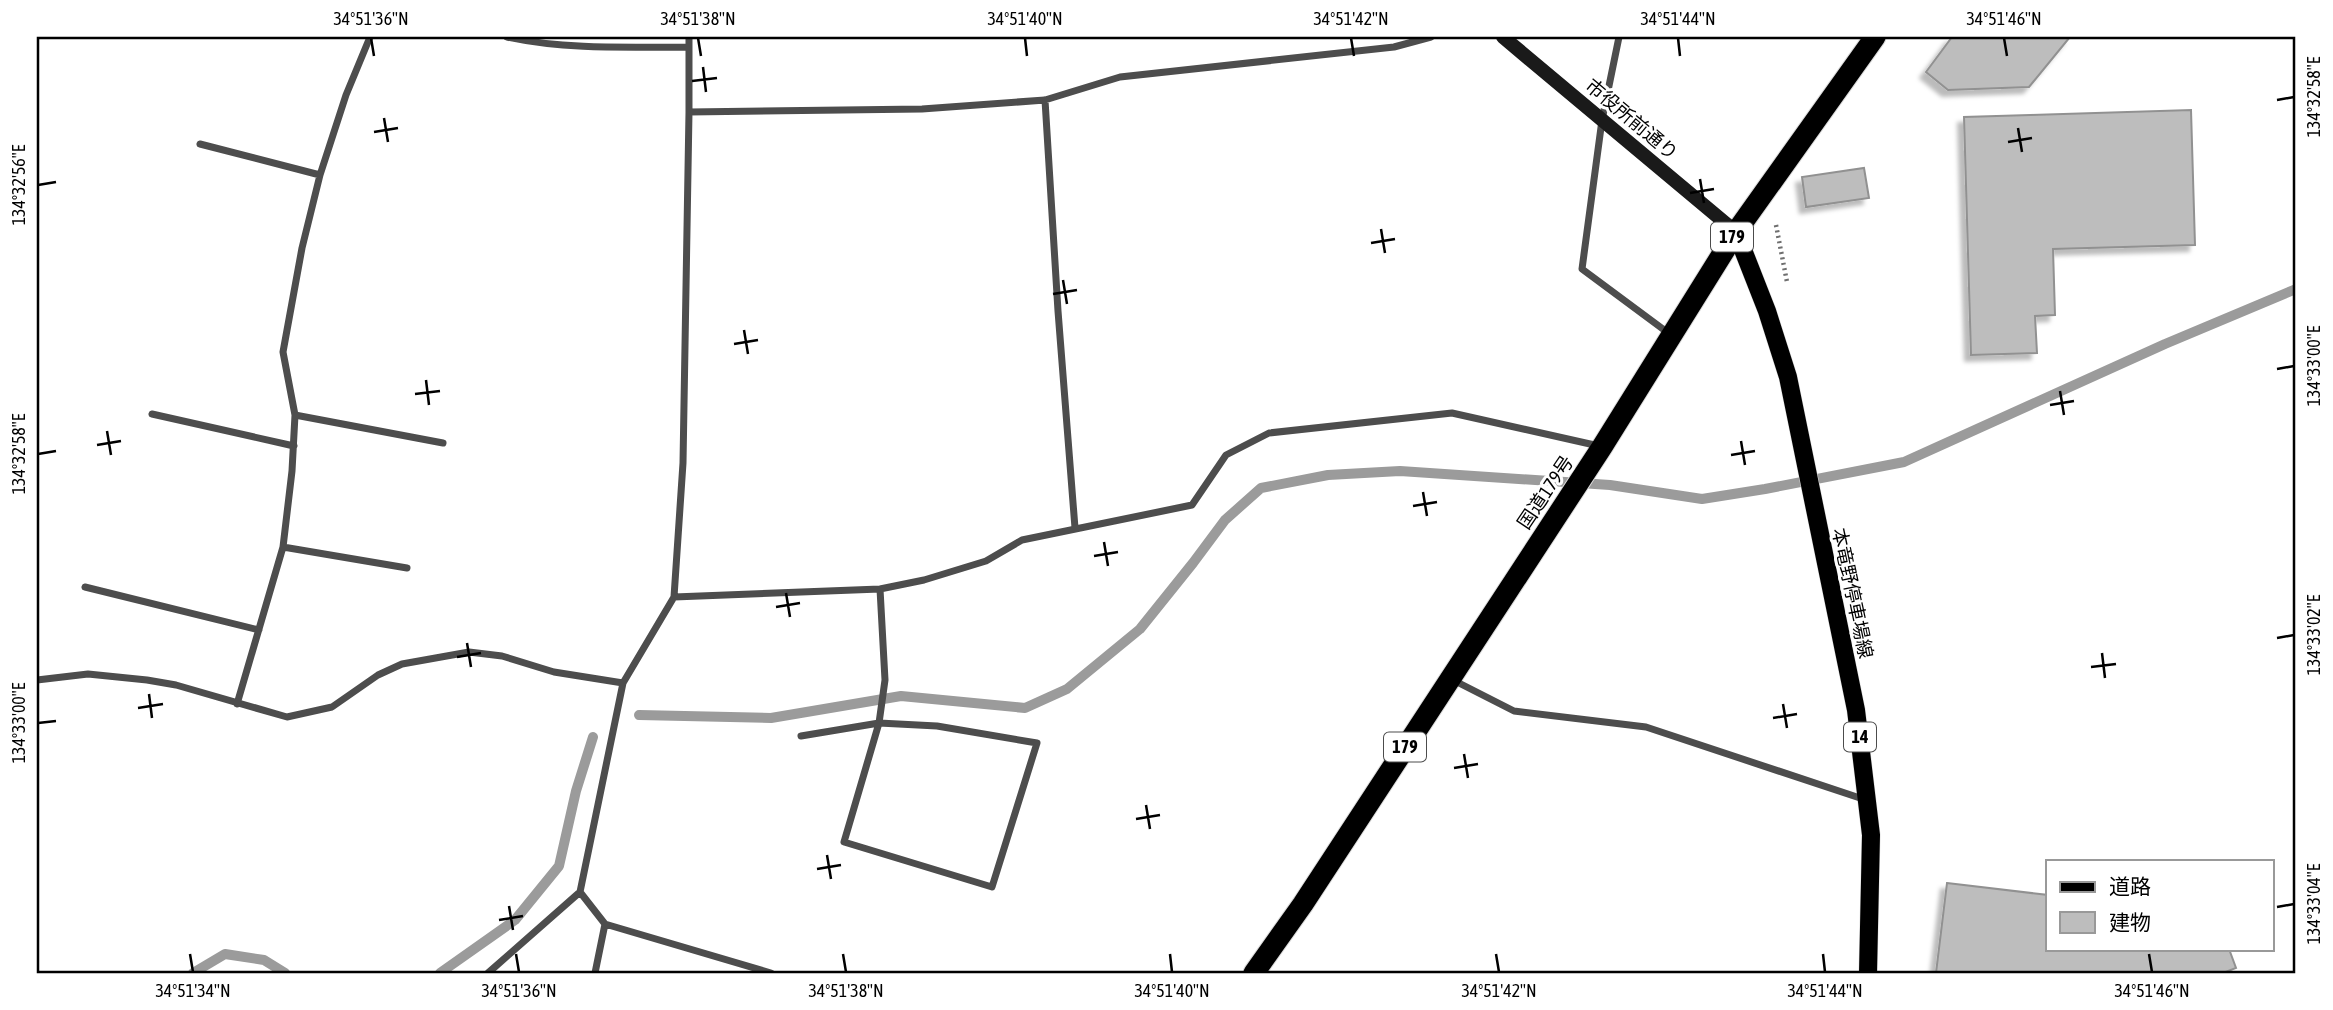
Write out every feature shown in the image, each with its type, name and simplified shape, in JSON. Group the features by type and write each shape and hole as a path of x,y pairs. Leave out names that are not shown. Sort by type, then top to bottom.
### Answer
{"highway":[{"name":"国道179号","path":"1254,973 1303,904 1602,447 1736,232 1875,37"}],"main road":[{"name":"本竜野停車場線","path":"1736,232 1784,364 1856,710 1871,835 1868,973"}],"street":[{"path":"237,704 283,547 295,415 283,352 302,248 320,175 346,95 370,37"},
{"path":"508,37 542,44 688,47"},
{"path":"488,973 580,892 623,683 674,597 682,463 689,37"},
{"path":"689,112 922,109 1045,100 1121,77 1394,47 1431,37"},
{"name":"市役所前通り","path":"1503,37 1736,232"},
{"path":"1619,37 1602,120 1582,269 1671,336"},
{"path":"1045,100 1058,312 1076,528"},
{"path":"200,144 320,175"},
{"path":"674,597 880,589 924,580 986,561 1021,540 1192,505 1226,455 1269,433 1452,413 1602,447"},
{"path":"152,414 294,446"},
{"path":"295,415 443,443"},
{"path":"283,547 407,568"},
{"path":"85,587 259,630"},
{"path":"801,736 879,723 937,726 1037,743 992,887 844,842 879,723 885,680 880,589"},
{"path":"37,680 88,674 147,680 176,685 287,717 332,708 378,675 402,664 469,652 502,656 554,672 623,683"},
{"path":"1450,679 1514,711 1646,727 1867,800"},
{"path":"580,892 604,924 771,973"},
{"path":"595,973 604,924"}],"building":[{"path":"1952,37 2070,37 2029,87 1948,90 1926,72"},
{"path":"2191,110 2195,245 2053,249 2055,315 2035,316 2037,353 1971,355 1964,117"},
{"path":"1864,168 1869,198 1806,207 1802,177"},
{"path":"1947,883 2046,895 2046,950 2229,950 2236,968 2223,973 1936,973"}],"waterway":[{"path":"639,715 771,718 901,696 1025,708 1067,689 1140,629 1225,520 1261,488 1328,475 1400,471 1610,485 1702,499 1765,489 1904,462 2165,344 2296,289"},
{"path":"440,973 515,920 559,866 576,791 593,737"},
{"path":"193,973 225,954 264,960 285,973"}]}
